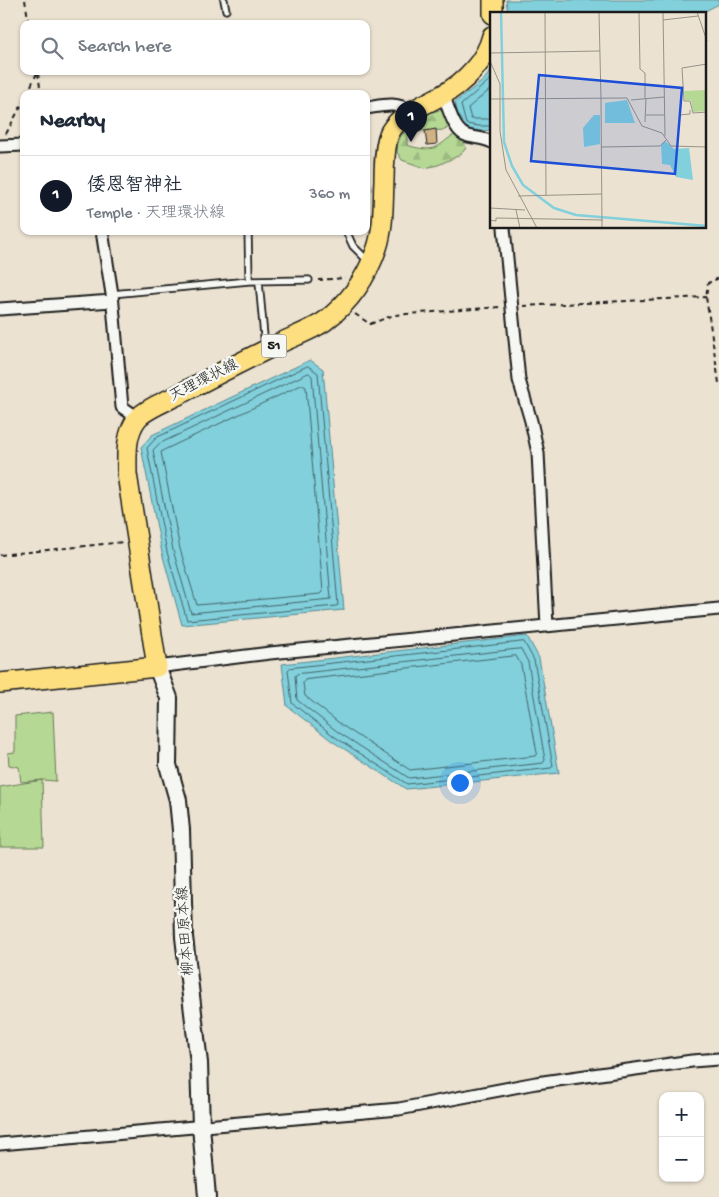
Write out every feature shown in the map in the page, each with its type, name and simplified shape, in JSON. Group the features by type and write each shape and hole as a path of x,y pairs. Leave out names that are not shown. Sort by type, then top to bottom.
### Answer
{"main road":[{"name":"天理環状線","path":"138,418 162,402 324,322 344,304 355,291 377,248 383,212 384,163 390,133 409,111 443,95 474,70 490,43"},
{"path":"0,683 157,667 127,474 126,449 129,434 138,418"},
{"name":"柳本田原本線","path":"157,667 169,698 168,765 178,800 181,830 184,937 199,1063 201,1126 207,1197"}],"street":[{"path":"443,95 458,131 466,136 490,141"},
{"path":"370,108 390,105 403,106 409,111"},
{"path":"2,142 20,144"},
{"path":"504,229 519,380 538,453 548,626"},
{"path":"103,235 112,298 122,407 138,418"},
{"path":"0,309 112,298"},
{"path":"157,667 270,653 719,609"},
{"path":"0,1144 398,1109 536,1083 692,1061 719,1059"}],"lane":[{"path":"224,0 226,10"},
{"path":"248,235 249,281"},
{"path":"348,235 366,270"},
{"path":"112,298 249,281 309,280"},
{"path":"259,282 265,350"}],"path":[{"path":"25,0 28,20"},
{"path":"29,90 36,75"},
{"path":"38,75 40,90"},
{"path":"2,142 20,108"},
{"path":"309,280 366,270"},
{"path":"719,278 708,283 706,296 719,383"},
{"path":"0,555 138,540"}],"green space":[{"path":"440,110 450,118 449,127 445,130 420,131 407,136 407,145 427,149 434,148 456,135 463,140 466,148 460,155 438,165 425,168 402,160 397,152 401,135 431,112"},
{"path":"53,712 56,781 21,782 19,767 9,765 8,753 15,752 15,716"},
{"path":"42,780 44,847 0,847 0,787"}],"water":[{"path":"506,0 719,0 719,4 703,12 508,12"},
{"path":"490,71 490,130 461,129 455,102 484,80"},
{"path":"310,360 323,369 344,610 182,625 162,553 141,447 152,435"},
{"path":"527,636 539,658 559,773 406,789 332,741 287,706 282,664"}],"building":[{"path":"436,129 437,144 427,145 425,131"}],"place":[{"name":"倭恩智神社","path":"411,142"}]}
